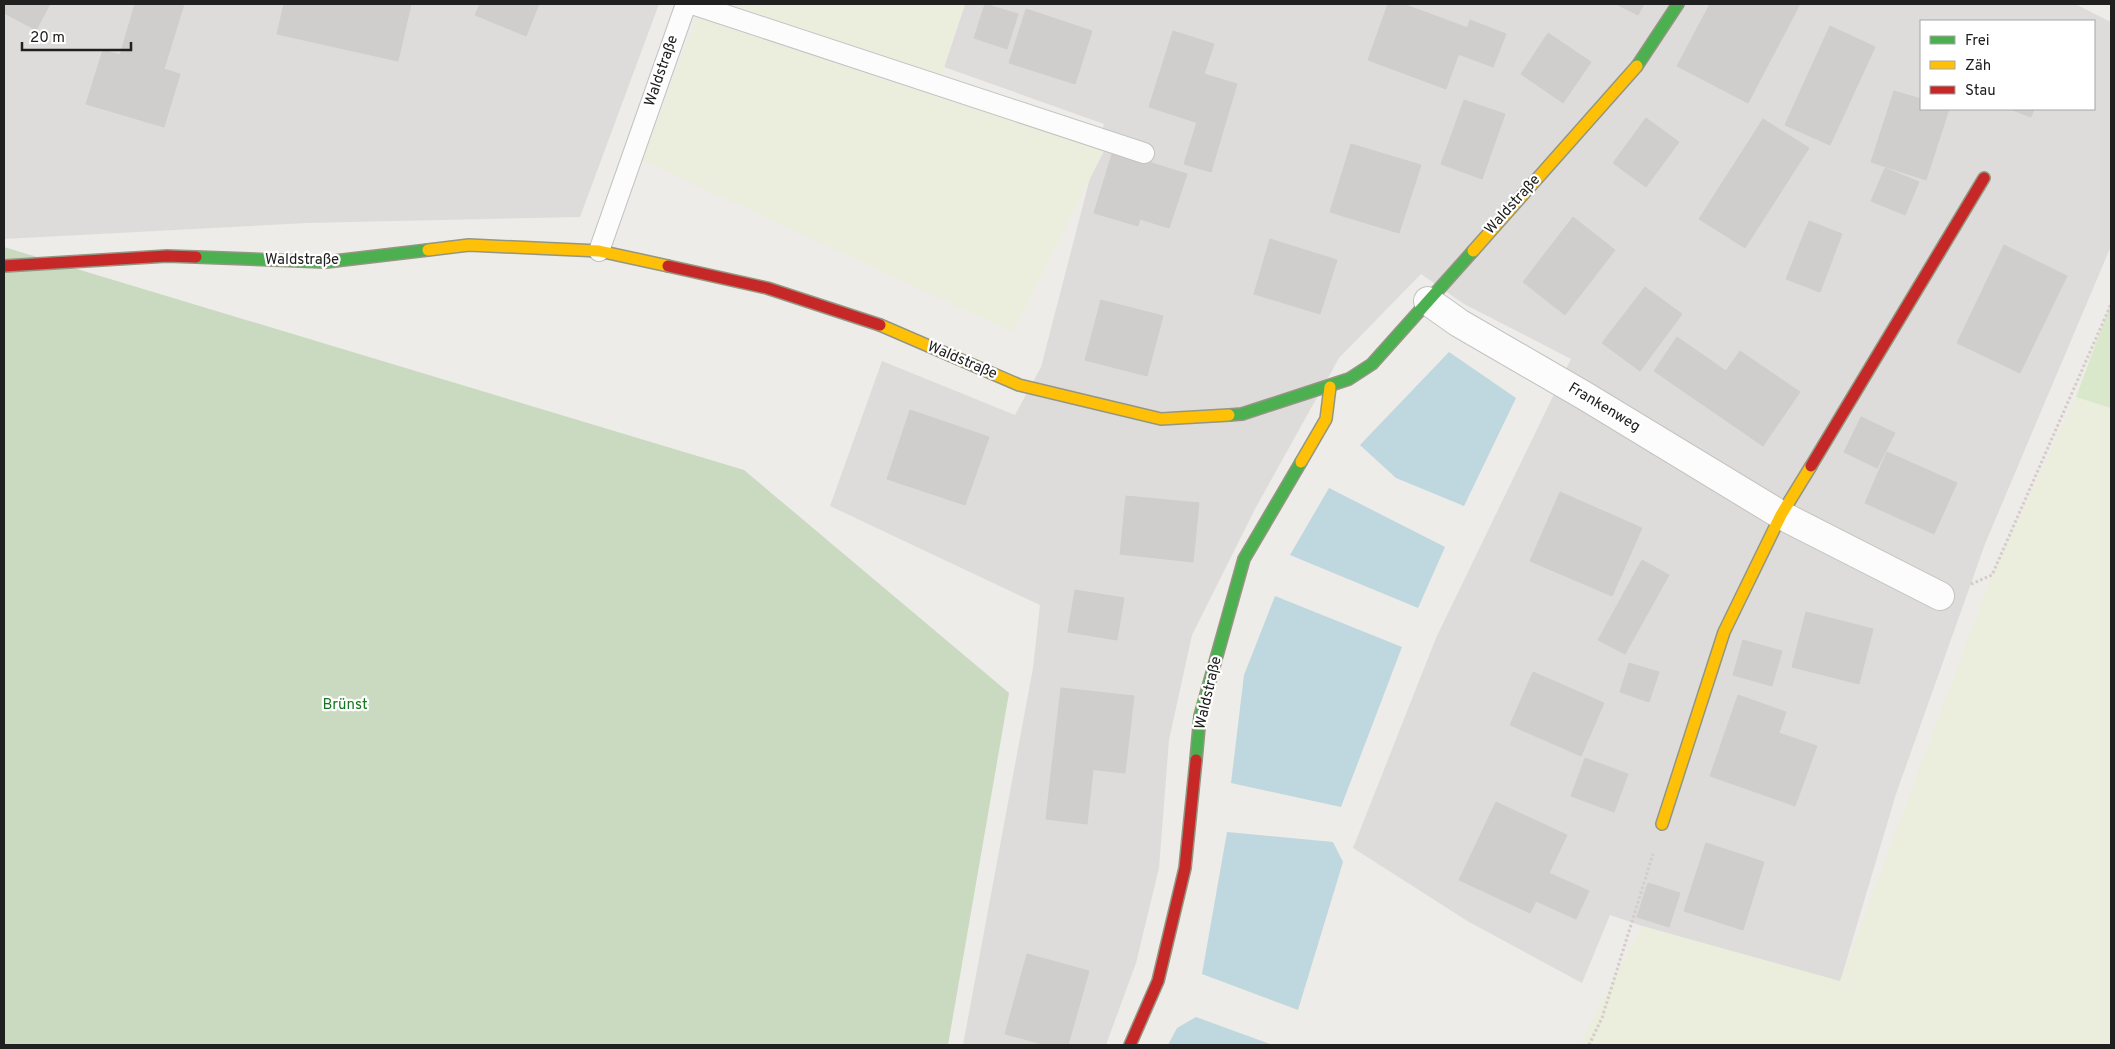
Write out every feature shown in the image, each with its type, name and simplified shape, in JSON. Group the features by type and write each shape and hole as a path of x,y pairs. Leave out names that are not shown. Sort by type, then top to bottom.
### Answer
{"street":[{"name":"Waldstraße","path":"4,266 167,256 326,262 469,245 599,251 767,288 877,324 1019,385 1162,420 1242,414 1349,380 1372,364 1633,71 1678,4"},
{"path":"1662,824 1724,632 1781,515 1984,178"},
{"name":"Frankenweg","path":"1428,302 1459,324 1593,401 1781,515 1940,596"},
{"name":"Waldstraße","path":"1130,1045 1158,981 1181,887 1185,868 1200,716 1244,559 1326,419 1330,386"}],"lane":[{"name":"Waldstraße","path":"599,251 686,4"},
{"path":"692,4 1144,153"}],"path":[{"path":"1940,596 1992,575 2111,304"},
{"path":"1589,1045 1602,1018 1662,824"}],"shaded area":[{"path":"4,4 659,4 580,217 307,223 4,239"},
{"path":"965,4 2075,4 2111,22 2111,246 1985,544 1896,794 1840,982 1642,926 1610,915 1582,983 1469,922 1353,848 1436,638 1571,359 1464,304 1421,274 1339,358 1255,509 1192,635 1169,740 1159,868 1136,963 1106,1045 963,1045 1033,668 1040,605 830,506 882,361 1015,415 1041,367 1104,124 944,67"}],"green space":[{"path":"702,4 965,4 936,92 1104,151 1013,332 642,160"},
{"name":"Brünst","path":"4,247 744,470 1009,693 948,1045 4,1045"},
{"path":"2111,303 2111,408 2076,397"},
{"path":"2076,397 2111,408 2111,1045 1579,1045 1642,926 1840,981 1992,575"}],"water":[{"path":"1449,352 1516,398 1464,506 1396,478 1360,445"},
{"path":"1329,488 1445,547 1418,608 1290,555"},
{"path":"1275,596 1402,647 1341,807 1231,783 1244,675"},
{"path":"1227,832 1333,842 1343,862 1298,1010 1202,974"},
{"path":"1196,1017 1273,1045 1168,1045 1177,1028"}],"building":[{"path":"4,4 50,4 36,30 4,13"},
{"path":"135,4 184,4 164,69 180,74 164,127 86,104 103,50 120,55"},
{"path":"284,4 411,4 398,61 277,34"},
{"path":"480,4 539,4 526,36 475,15"},
{"path":"985,4 1018,14 1007,49 974,38"},
{"path":"1388,4 1403,4 1468,28 1446,89 1368,60"},
{"path":"1616,4 1644,4 1638,15"},
{"path":"1710,4 1800,4 1748,103 1677,66"},
{"path":"1026,9 1092,31 1075,84 1009,63"},
{"path":"1470,20 1506,34 1493,67 1458,54"},
{"path":"1830,26 1875,47 1830,145 1785,125"},
{"path":"1173,31 1214,44 1204,74 1237,84 1223,131 1149,107"},
{"path":"1548,33 1591,62 1563,103 1521,74"},
{"path":"1894,91 1920,99 1920,110 1949,110 1926,180 1871,162"},
{"path":"1464,100 1505,114 1482,179 1441,164"},
{"path":"2013,110 2034,110 2031,117"},
{"path":"1646,118 1679,142 1646,187 1613,163"},
{"path":"1763,119 1809,148 1745,248 1699,219"},
{"path":"1197,122 1223,131 1211,172 1184,164"},
{"path":"1351,144 1421,165 1399,233 1330,212"},
{"path":"1113,151 1187,174 1169,228 1140,219 1138,226 1094,213"},
{"path":"1885,168 1919,182 1905,215 1871,201"},
{"path":"1573,217 1615,250 1565,315 1523,282"},
{"path":"1809,221 1842,234 1820,292 1786,279"},
{"path":"1270,239 1337,260 1320,314 1254,294"},
{"path":"2004,245 2067,276 2020,373 1957,343"},
{"path":"1645,287 1682,314 1640,371 1602,343"},
{"path":"1101,300 1163,316 1147,376 1085,360"},
{"path":"1677,337 1726,371 1740,351 1800,392 1763,446 1654,371"},
{"path":"910,410 989,437 965,505 887,479"},
{"path":"1861,417 1895,433 1877,468 1844,452"},
{"path":"1887,452 1957,483 1934,534 1865,503"},
{"path":"1560,492 1642,528 1612,596 1530,561"},
{"path":"1126,496 1199,503 1193,562 1120,554"},
{"path":"1642,560 1669,575 1625,654 1598,640"},
{"path":"1075,590 1124,598 1117,640 1068,632"},
{"path":"1806,612 1873,629 1859,684 1792,667"},
{"path":"1743,640 1782,651 1772,686 1733,675"},
{"path":"1629,663 1659,672 1649,702 1620,692"},
{"path":"1533,672 1604,703 1581,756 1510,725"},
{"path":"1061,688 1134,696 1125,773 1052,765"},
{"path":"1738,695 1786,712 1779,733 1817,746 1795,806 1710,776"},
{"path":"1585,758 1628,774 1614,812 1571,796"},
{"path":"1052,765 1093,770 1087,824 1046,819"},
{"path":"1496,802 1567,835 1549,873 1589,891 1576,919 1536,901 1530,913 1459,880"},
{"path":"1706,843 1764,862 1743,930 1684,911"},
{"path":"1648,883 1680,893 1669,927 1637,917"},
{"path":"1027,954 1089,971 1068,1045 1046,1045 1005,1034"}],"traffic: fast":[{"path":"1637,66 1678,4"},
{"path":"196,257 326,262 428,250"},
{"path":"1229,415 1242,414 1349,379 1372,364 1473,251"},
{"path":"1196,760 1200,716 1244,559 1301,462"}],"traffic: slow":[{"path":"1473,251 1637,66"},
{"path":"428,250 469,245 599,251 668,266"},
{"path":"880,325 1019,385 1161,419 1229,415"},
{"path":"1301,462 1326,419 1330,387"},
{"path":"1662,824 1724,632 1781,515 1811,466"}],"traffic: jam":[{"path":"1811,466 1984,178"},
{"path":"4,266 167,256 196,257"},
{"path":"668,266 767,288 880,325"},
{"path":"1130,1045 1158,981 1185,868 1196,760"}]}
